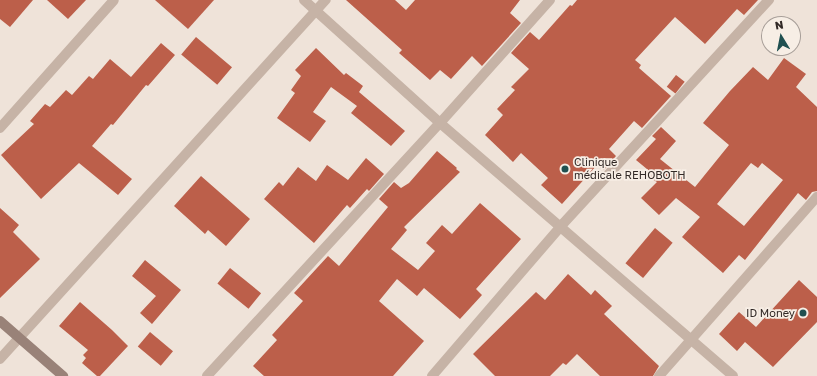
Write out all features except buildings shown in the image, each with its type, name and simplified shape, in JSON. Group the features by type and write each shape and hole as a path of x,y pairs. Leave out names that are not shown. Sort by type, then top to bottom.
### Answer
{"main road":[{"path":"0,321 63,376"}],"street":[{"path":"0,128 114,0"},
{"path":"304,0 440,123 733,376"},
{"path":"0,359 20,339 326,0"},
{"path":"207,376 440,123 550,0"},
{"path":"432,376 560,227 768,0"},
{"path":"659,376 817,197"}],"place":[{"name":"Clinique médicale REHOBOTH","path":"565,169"},
{"name":"ID Money","path":"803,313"}]}
